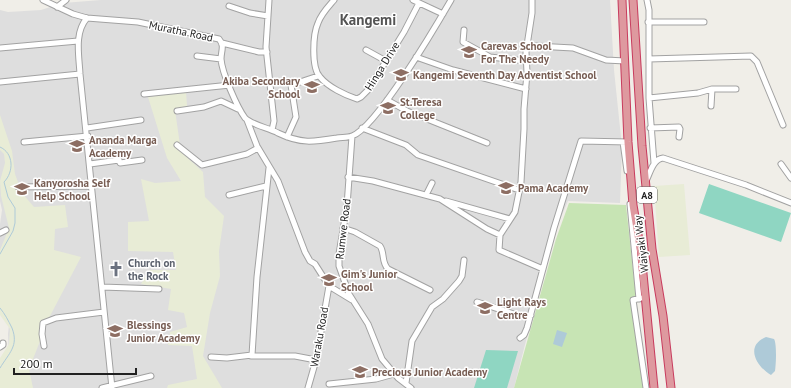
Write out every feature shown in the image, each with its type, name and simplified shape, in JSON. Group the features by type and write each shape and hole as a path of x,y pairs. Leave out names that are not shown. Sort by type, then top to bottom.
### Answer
{"highway":[{"name":"Waiyaki Way","path":"616,0 622,14"},
{"name":"Waiyaki Way","path":"622,0 625,61 626,142 641,298 654,388"},
{"name":"Waiyaki Way","path":"633,0 642,146 652,248 663,316 671,388"}],"street":[{"name":"Muratha Road","path":"43,0 87,18 138,22 219,39 222,43 221,59 239,109 247,120 258,148 278,181 288,204 299,240 305,252 310,261 315,264 329,286"},
{"path":"57,7 66,0"},
{"path":"269,0 267,52 274,121 272,130"},
{"path":"287,137 296,117 291,86 318,76 314,57 316,32 321,17 334,0"},
{"path":"413,0 443,14"},
{"path":"247,120 300,142 313,143 352,136 379,111 416,57 451,0"},
{"path":"532,0 532,13 526,61 526,89 519,190 516,206 500,235 499,250 543,269"},
{"path":"647,0 650,128 654,163"},
{"name":"Hinga Drive","path":"318,76 334,88 357,99 364,95 386,61 419,3"},
{"path":"229,6 250,13 268,16"},
{"path":"87,18 82,24 78,41 80,74 88,136 112,387"},
{"path":"648,22 704,22"},
{"path":"464,30 464,42 485,55 496,58 526,61"},
{"path":"0,48 78,41"},
{"path":"222,43 259,52 267,52"},
{"path":"527,48 536,46 573,48 606,60 625,61"},
{"path":"366,50 386,61"},
{"path":"197,56 221,59"},
{"path":"649,59 750,56 757,62 783,125"},
{"path":"416,57 454,70 526,89"},
{"path":"0,82 80,74"},
{"path":"144,94 230,85"},
{"path":"649,98 698,93 712,89 736,90"},
{"path":"711,106 712,89"},
{"path":"387,100 407,111 487,142"},
{"path":"176,111 204,107 223,101 239,109"},
{"path":"87,128 141,120"},
{"path":"650,128 679,127 679,137"},
{"path":"362,128 406,145 418,155 519,190"},
{"path":"24,142 88,136"},
{"name":"Rumwe Road","path":"352,136 347,206 339,254 339,266 352,300 368,324 377,350 396,376"},
{"path":"520,338 524,335 581,141 626,142"},
{"path":"177,145 202,165 247,154 258,148"},
{"path":"646,181 654,163 659,158 674,160 791,202"},
{"path":"90,164 119,160 120,163 142,160"},
{"path":"781,164 791,178"},
{"path":"252,356 257,277 269,168"},
{"path":"787,172 791,168"},
{"path":"348,177 373,181 510,219"},
{"path":"426,195 432,183"},
{"path":"18,186 92,186"},
{"path":"230,195 266,186"},
{"path":"443,200 462,214 500,235"},
{"path":"343,228 355,232 380,246 382,249 384,264 388,269 430,290"},
{"path":"0,234 6,230"},
{"path":"406,383 412,341 432,307 443,299 459,281 464,260"},
{"path":"329,286 352,300"},
{"name":"Waraku Road","path":"308,388 316,360 329,286"},
{"path":"102,287 159,289"},
{"path":"641,298 633,300 646,388"},
{"path":"477,302 520,316 530,315"},
{"path":"44,346 42,323 56,318 104,312"},
{"path":"211,356 227,358 252,356 295,356 316,360"},
{"path":"102,388 112,387 151,376"},
{"path":"329,384 396,376 411,388"}],"shaded area":[{"name":"Kangemi","path":"101,0 610,0 614,70 622,147 620,203 568,201 552,238 514,388 10,388 8,334 10,316 0,289 0,224 2,210 0,201 0,10 8,12 41,10 63,3"}],"green space":[{"path":"186,91 187,106 175,110 181,152 203,172 205,197 224,216 219,251 220,276 210,313 203,356 222,388 167,388 168,385 197,379 192,346 168,345 170,332 187,327 184,313 168,310 171,289 141,284 149,270 176,270 173,252 128,251 128,222 149,221 141,179 155,183 181,181 167,158 148,97"},
{"path":"0,115 12,151 15,174 22,193 34,207 65,205 68,227 55,229 54,250 81,257 50,316 29,369 33,388 0,388 0,358 9,344 10,329 0,315 0,250 9,228 1,196 0,181 5,163 4,154 0,150"},
{"path":"684,184 690,255 659,257 654,186"},
{"path":"709,184 791,213 781,242 699,213"},
{"path":"569,203 626,205 646,388 514,388 556,239"},
{"path":"486,350 518,351 507,388 474,388"}],"water":[{"path":"557,330 567,333 562,347 553,344"},
{"path":"766,337 774,339 776,345 775,371 771,375 757,362 754,351 759,341"}],"waterway":[{"path":"0,147 5,150 10,158 10,173 4,182 8,197 15,208 15,223 13,231 0,254"},
{"path":"0,308 14,334 14,345 0,368"}],"place":[{"name":"Carevas School For The Needy","path":"469,52"},
{"name":"Kangemi Seventh Day Adventist School","path":"401,75"},
{"name":"Akiba Secondary School","path":"312,87"},
{"name":"St.Teresa College","path":"388,108"},
{"name":"Ananda Marga Academy","path":"77,146"},
{"name":"Pama Academy","path":"506,188"},
{"name":"Kanyorosha Self Help School","path":"22,189"},
{"name":"Church on the Rock","path":"116,269"},
{"name":"Gim's Junior School","path":"329,280"},
{"name":"Light Rays Centre","path":"485,308"},
{"name":"Blessings Junior Academy","path":"115,331"},
{"name":"Precious Junior Academy","path":"360,372"}],"district":[{"name":"Kangemi","path":"368,19"}]}
